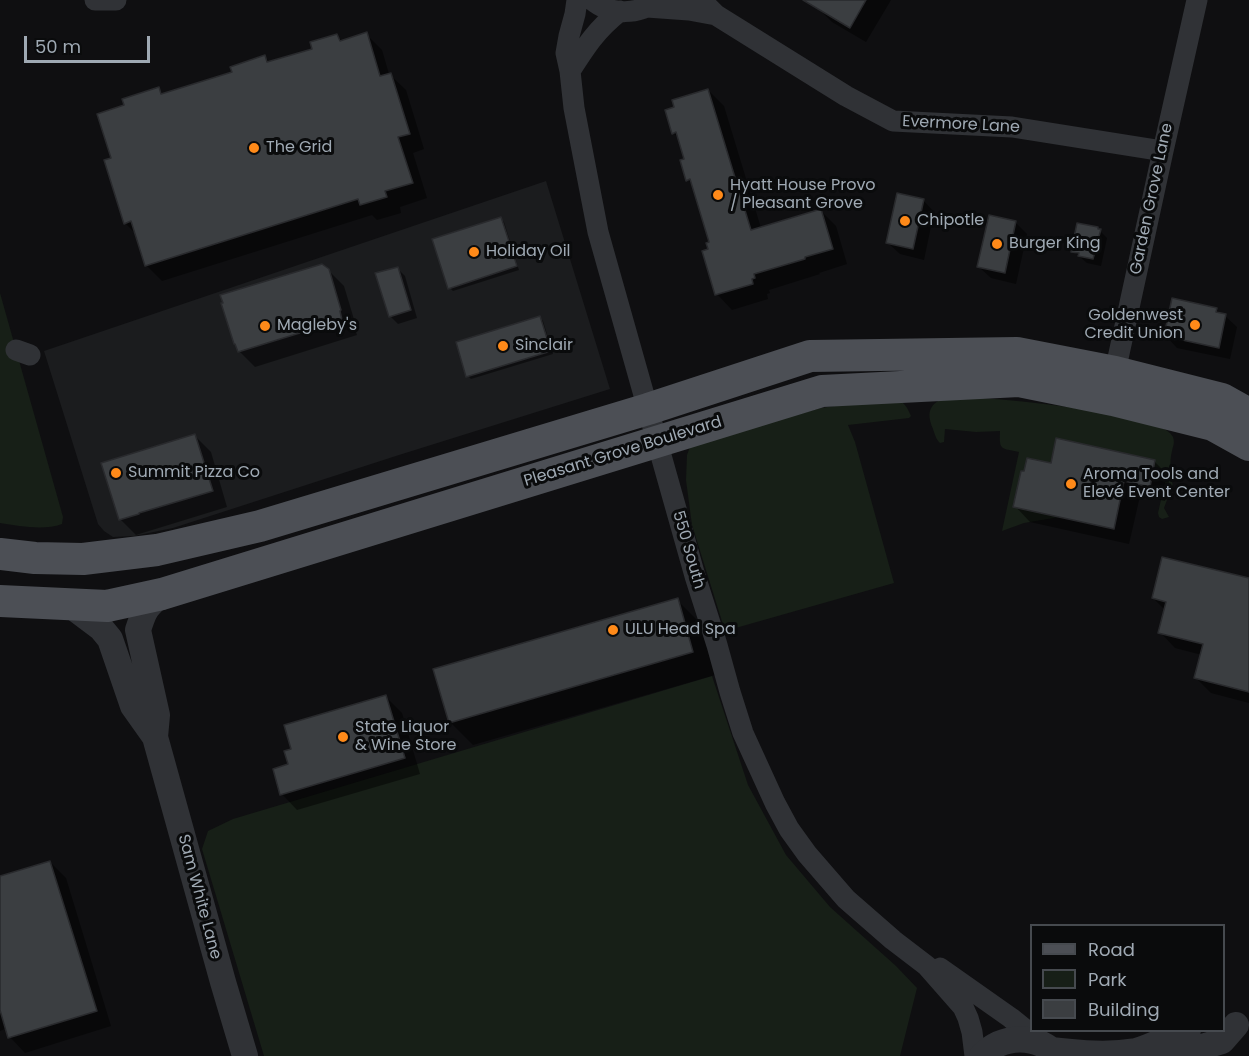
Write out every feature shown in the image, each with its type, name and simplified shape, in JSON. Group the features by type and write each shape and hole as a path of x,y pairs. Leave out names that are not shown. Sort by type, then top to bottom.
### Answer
{"main road":[{"name":"Pleasant Grove Boulevard","path":"0,554 35,558 83,559 157,550 260,526 648,409 810,356 1017,353 1114,386 1213,425 1249,445"},
{"name":"Pleasant Grove Boulevard","path":"0,601 107,606 162,594 822,391 1018,381 1114,386 1222,399 1249,414"}],"street":[{"path":"95,0 116,0"},
{"name":"550 South","path":"577,0 566,53 574,108 598,232 694,576 740,723 775,803 789,829 807,854 846,899 927,966"},
{"path":"592,0 610,10 626,12 641,9 652,3 716,15"},
{"path":"701,0 716,15"},
{"name":"Garden Grove Lane","path":"1114,386 1162,151 1197,0"},
{"path":"570,71 594,35 620,11"},
{"name":"Evermore Lane","path":"716,15 846,96 893,121 1012,127 1162,151"},
{"name":"Sam White Lane","path":"155,737 157,715 138,630 149,603 162,594"},
{"name":"Sam White Lane","path":"69,604 101,628 110,639 133,706 155,737 245,1056"},
{"path":"927,966 940,968 1011,1018 1049,1049"},
{"path":"927,966 963,1006 972,1032 975,1056"},
{"path":"1173,1056 1222,1041 1236,1023"},
{"path":"982,1056 988,1049 1004,1041 1020,1039 1049,1049 1086,1055 1121,1054 1136,1051 1183,1032"}],"shaded area":[{"path":"546,181 610,389 173,528 134,536 113,537 98,524 44,351"}],"green space":[{"path":"0,293 63,517 62,524 55,526 31,527 0,523"},
{"path":"950,396 1070,407 1117,416 1163,429 1171,434 1174,441 1170,464 1173,487 1164,508 1169,517 1162,519 1158,513 1165,482 1151,478 1155,460 1056,438 1051,463 1027,458 1024,471 1021,471 1013,506 1060,517 1024,523 1002,531 1019,452 1002,448 1000,431 976,432 945,429 944,442 940,443 931,422 930,412 934,404"},
{"path":"887,398 902,402 911,416 848,425 855,442 894,583 725,631 692,525 686,480 687,455 691,444 821,408"},
{"path":"712,676 748,785 786,855 830,907 917,988 900,1056 264,1056 202,849 208,831 233,819"}],"building":[{"path":"803,0 866,0 850,28"},
{"name":"The Grid","path":"367,32 380,76 391,73 410,134 398,137 413,183 385,191 387,197 360,205 358,199 145,266 131,221 124,224 104,160 111,158 97,114 124,105 122,99 159,87 161,94 232,72 230,67 265,55 267,62 312,49 310,42 337,34 340,41"},
{"name":"Hyatt House Provo / Pleasant Grove","path":"708,89 751,230 821,209 833,249 754,274 753,284 715,295 702,251 708,249 706,243 709,242 690,179 686,181 680,160 684,159 676,132 672,134 665,110 674,107 672,100"},
{"name":"Chipotle","path":"897,193 924,199 913,249 886,243"},
{"name":"Burger King","path":"989,215 1016,221 1005,273 977,267"},
{"name":"Holiday Oil","path":"501,217 517,266 448,289 432,239"},
{"path":"1077,223 1101,229 1093,259 1071,252"},
{"path":"322,264 329,269 342,320 238,352 220,295"},
{"path":"398,267 411,310 389,317 375,273"},
{"name":"Goldenwest Credit Union","path":"1172,298 1217,308 1216,312 1226,314 1219,348 1164,336"},
{"name":"Sinclair","path":"540,316 551,351 466,377 456,342"},
{"path":"195,434 213,491 119,520 101,463"},
{"name":"Aroma Tools and Elevé Event Center","path":"1056,438 1155,460 1150,487 1124,481 1114,529 1013,507 1021,471 1024,471 1027,458 1051,463"},
{"path":"1162,557 1249,578 1249,692 1194,678 1203,644 1158,633 1166,602 1152,598"},
{"path":"678,598 693,652 449,723 433,669"},
{"name":"State Liquor & Wine Store","path":"386,695 405,758 280,795 273,769 288,764 284,751 291,749 284,725"},
{"path":"50,861 97,1011 8,1038 0,1010 0,876"}],"place":[{"name":"The Grid","path":"254,148"},
{"name":"Hyatt House Provo / Pleasant Grove","path":"718,195"},
{"name":"Chipotle","path":"905,221"},
{"name":"Burger King","path":"997,244"},
{"name":"Holiday Oil","path":"474,252"},
{"name":"Goldenwest Credit Union","path":"1195,325"},
{"name":"Magleby's","path":"265,326"},
{"name":"Sinclair","path":"503,346"},
{"name":"Summit Pizza Co","path":"116,473"},
{"name":"Aroma Tools and Elevé Event Center","path":"1071,484"},
{"name":"ULU Head Spa","path":"613,630"},
{"name":"State Liquor & Wine Store","path":"343,737"}]}
